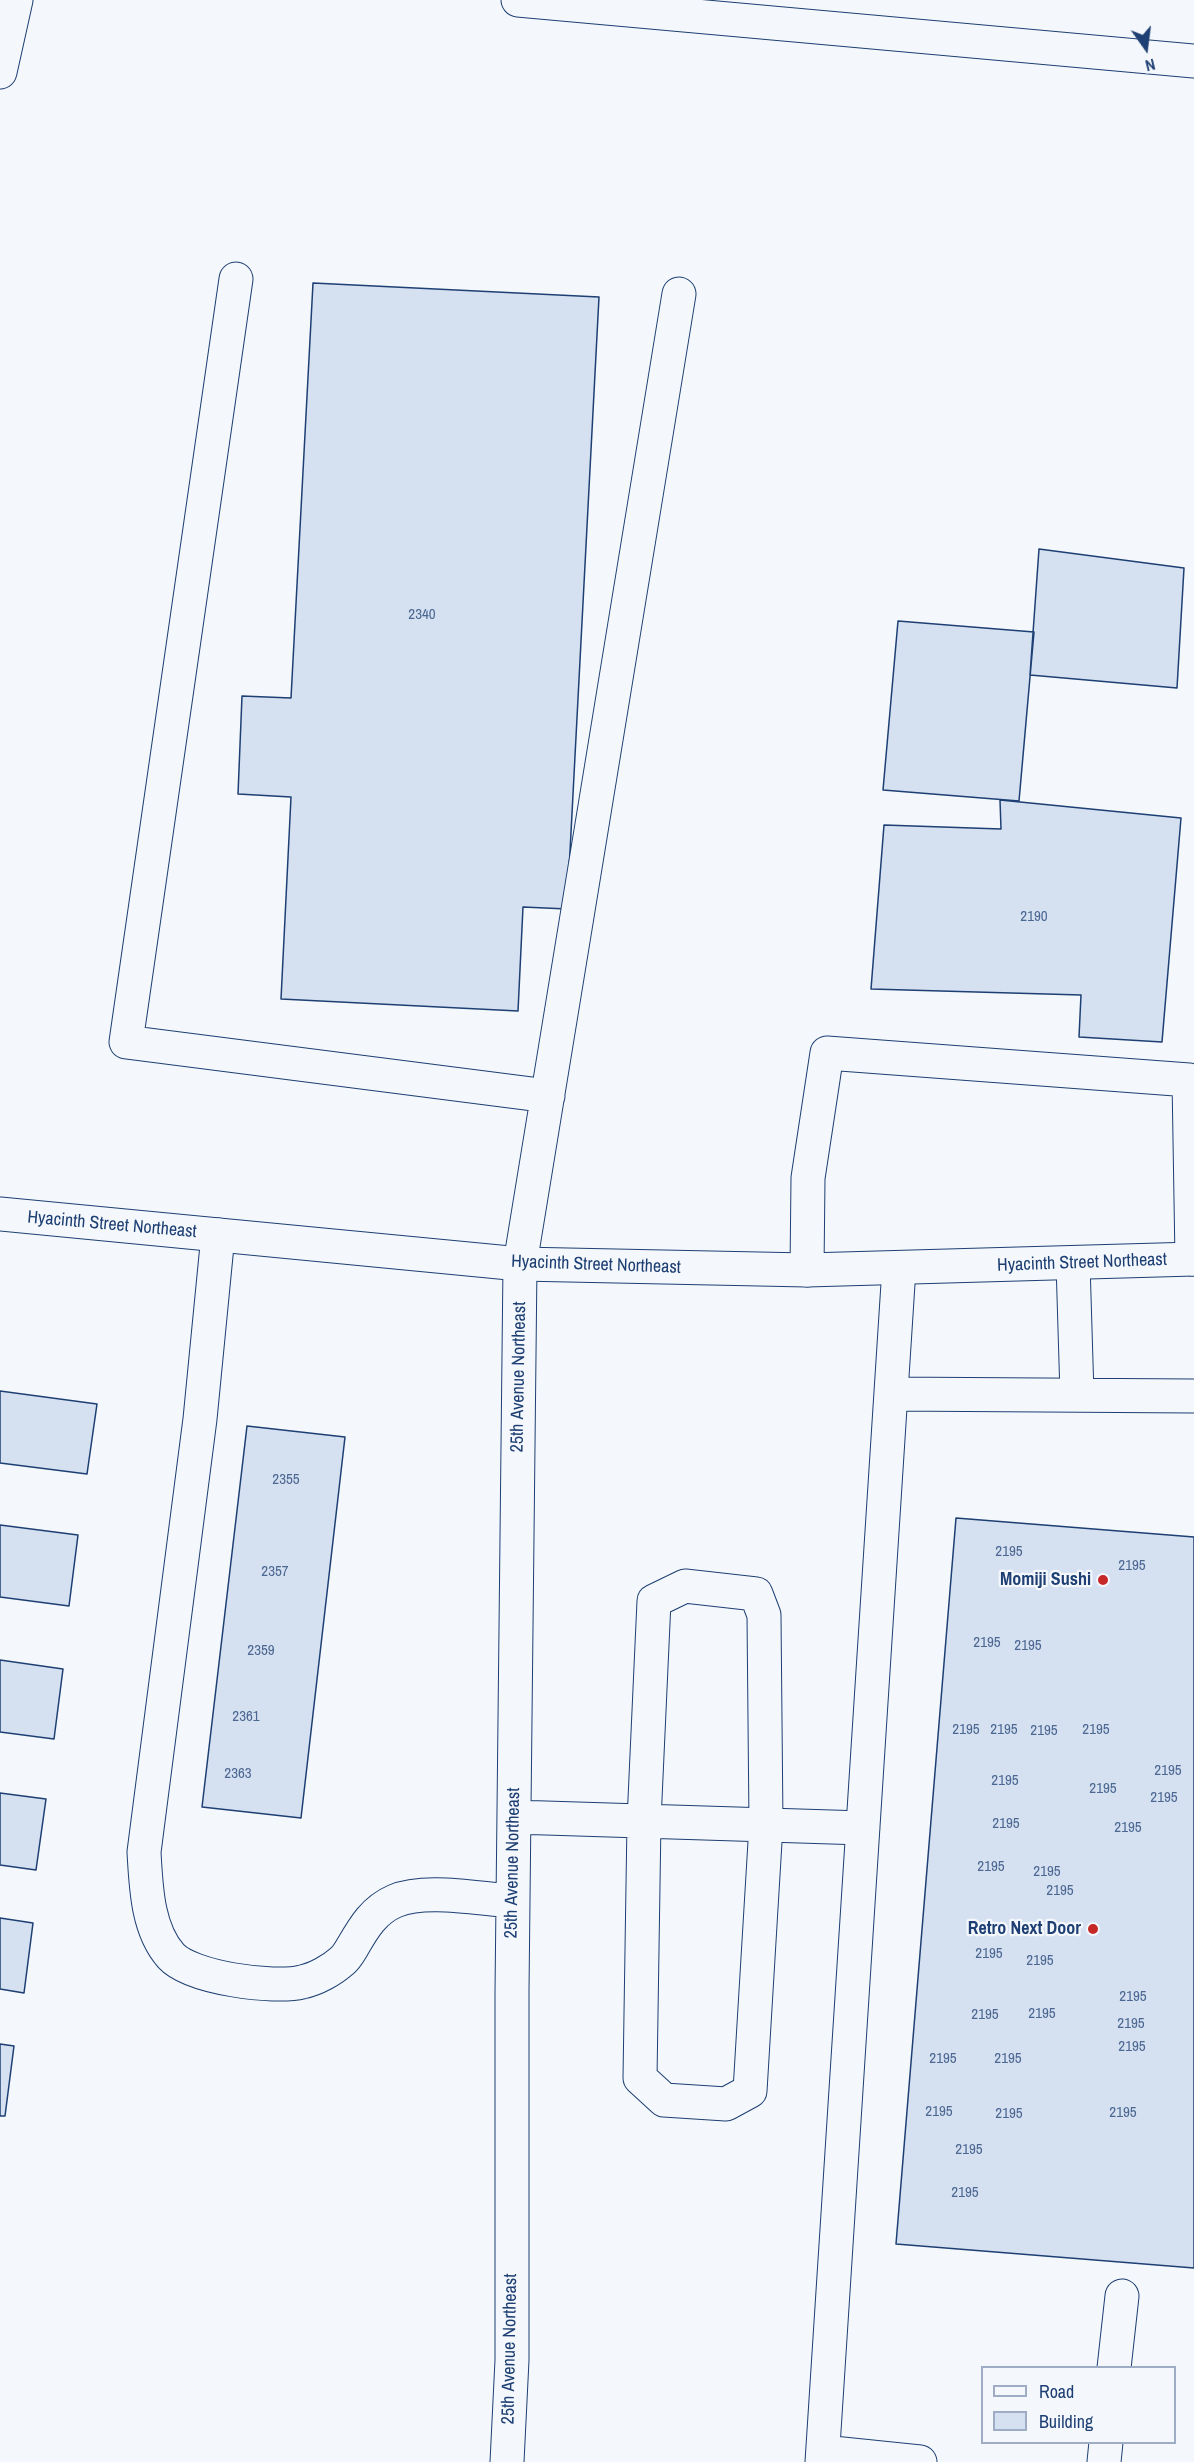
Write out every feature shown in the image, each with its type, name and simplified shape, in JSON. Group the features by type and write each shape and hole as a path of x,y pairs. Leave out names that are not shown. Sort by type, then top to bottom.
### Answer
{"main road":[{"path":"0,72 16,0"},
{"path":"518,0 1194,62"},
{"path":"236,279 126,1042 548,1096"},
{"name":"25th Avenue Northeast","path":"507,2462 512,2360 513,1901 520,1264 679,294"},
{"path":"807,1270 808,1178 827,1053 1189,1080 1193,1259"},
{"name":"Hyacinth Street Northeast","path":"0,1214 520,1264 807,1270 1193,1259"},
{"path":"218,1235 200,1419 144,1852 147,1896 159,1937 172,1957 195,1970 243,1982 301,1982 320,1976 344,1960 374,1913 393,1901 414,1894 513,1901"},
{"path":"1073,1263 1077,1395"},
{"path":"899,1268 823,2457 920,2462"},
{"path":"891,1394 1194,1396"},
{"path":"685,1586 756,1594 764,1615 766,1825 750,2091 726,2104 664,2100 640,2078 644,1821 654,1600 685,1586"},
{"path":"514,1817 863,1828"},
{"path":"1114,2366 1122,2296"},
{"path":"1104,2462 1106,2444"}],"building":[{"path":"313,283 599,297 567,909 523,907 518,1011 281,999 291,797 238,794 242,696 291,698"},
{"path":"1039,549 1184,568 1177,688 1030,675"},
{"path":"898,621 1034,632 1019,801 883,790"},
{"path":"1000,800 1181,818 1162,1042 1079,1037 1081,995 871,989 884,825 1001,829"},
{"path":"0,1391 97,1404 87,1474 0,1463"},
{"path":"247,1426 345,1437 301,1818 202,1807"},
{"path":"956,1518 1194,1537 1194,2268 896,2244"},
{"path":"0,1525 78,1535 69,1606 0,1597"},
{"path":"0,1660 63,1669 54,1739 0,1732"},
{"path":"0,1793 46,1799 36,1870 0,1865"},
{"path":"0,1918 33,1923 24,1993 0,1989"},
{"path":"0,2044 14,2046 5,2116 0,2116"}],"place":[{"name":"Momiji Sushi","path":"1103,1580"},
{"name":"Retro Next Door","path":"1093,1929"}]}
